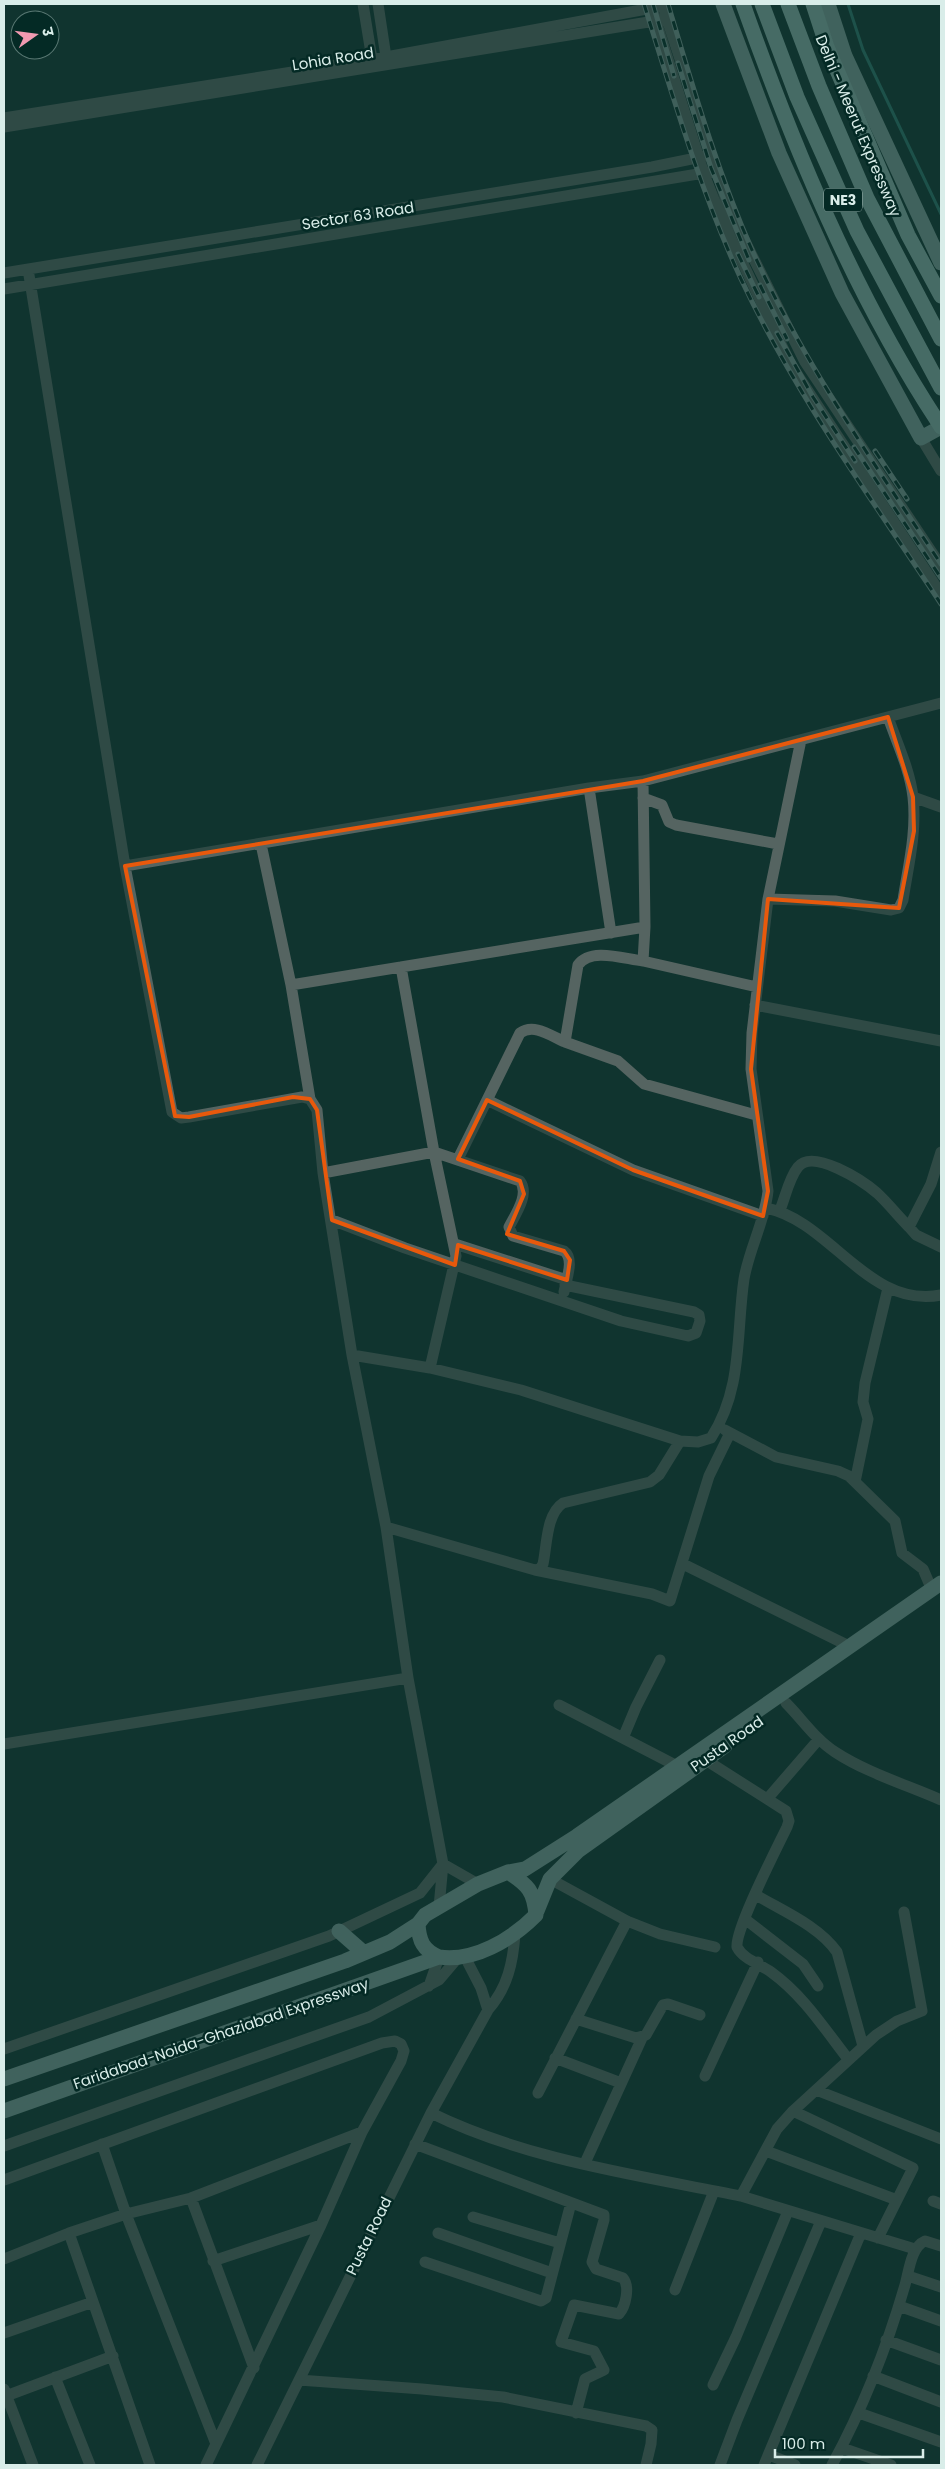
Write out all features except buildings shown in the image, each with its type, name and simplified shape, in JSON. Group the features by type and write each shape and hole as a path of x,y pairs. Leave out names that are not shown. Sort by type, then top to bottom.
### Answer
{"highway":[{"path":"743,4 773,89 812,183 855,274 915,387 940,426"},
{"name":"NE3","path":"762,4 797,97 858,231 941,388"},
{"name":"Delhi - Meerut Expressway","path":"788,4 819,86 867,198 941,339"},
{"path":"813,4 827,47 908,235 941,296"}],"main road":[{"path":"723,4 779,153 834,276 921,438 940,426"},
{"path":"828,4 845,56 941,263"},
{"name":"Pusta Road","path":"536,1915 550,1879 578,1851 700,1756 850,1647 938,1589"},
{"name":"Pusta Road","path":"557,1848 677,1766 700,1756 786,1703 938,1589"},
{"name":"Faridabad-Noida-Ghaziabad Expressway","path":"4,2079 364,1953 390,1942 418,1924 425,1914 478,1884 508,1872 525,1869 557,1848"},
{"path":"460,1958 515,1934 536,1915 535,1898 523,1882 508,1872"},
{"path":"418,1924 418,1940 429,1953 439,1958"},
{"path":"339,1931 364,1953"},
{"name":"Faridabad-Noida-Ghaziabad Expressway","path":"4,2111 439,1958 460,1958"}],"street":[{"path":"363,4 372,59"},
{"path":"378,4 386,57"},
{"path":"657,5 705,156 716,171 729,209 804,362 941,566"},
{"name":"Lohia Road","path":"4,118 386,57 657,5"},
{"name":"Lohia Road","path":"4,127 662,20"},
{"path":"705,156 704,174 791,365 941,594"},
{"name":"Sector 63 Road","path":"4,273 652,167 705,156"},
{"path":"652,167 655,182"},
{"name":"Sector 63 Road","path":"4,289 716,171"},
{"path":"28,270 126,866 172,1112 181,1118 293,1097 310,1099"},
{"path":"921,438 939,463"},
{"path":"126,866 589,788 643,781 941,703"},
{"path":"768,899 801,898 835,901 891,910 899,908 903,900 914,831 913,797 907,770 888,717"},
{"path":"352,1355 430,1368 521,1390 680,1441 705,1441 711,1438 730,1398 735,1381 744,1280 751,1247 765,1212 768,1191 751,1069 755,1005 768,899 801,740"},
{"path":"643,781 645,927 643,961"},
{"path":"589,788 611,933"},
{"path":"913,797 941,807"},
{"path":"643,798 662,804 670,822 676,825 778,844"},
{"path":"261,844 291,985 310,1099 317,1110 323,1173 352,1355 386,1527 408,1678 443,1864 439,1907"},
{"path":"291,985 645,927"},
{"path":"565,1042 578,964 583,957 592,955 643,961 757,987"},
{"path":"401,968 434,1152 455,1244 455,1265 430,1368"},
{"path":"755,1005 941,1041"},
{"path":"458,1159 520,1033 526,1028 534,1028 565,1042 618,1061 644,1084 756,1114"},
{"path":"487,1100 633,1170 765,1212 780,1210 799,1221 863,1272 888,1288 908,1294 941,1295"},
{"path":"323,1173 434,1152 520,1182 524,1186 524,1194 509,1227 510,1232 512,1236 564,1251 568,1254 566,1282 562,1301"},
{"path":"909,1227 931,1184 941,1152"},
{"path":"780,1210 797,1168 805,1162 817,1161 847,1172 876,1193 916,1235 941,1247"},
{"path":"332,1220 455,1265 621,1321 679,1336 688,1336 696,1333 700,1321 698,1315 694,1312 566,1282 455,1244"},
{"path":"855,1482 868,1419 863,1402 865,1383 888,1288"},
{"path":"717,1426 776,1457 838,1471 855,1482 895,1521 902,1553 923,1569 938,1589"},
{"path":"386,1527 535,1570 652,1594 670,1600 709,1476 730,1433"},
{"path":"535,1570 540,1569 543,1564 551,1522 558,1506 563,1503 650,1482 659,1475 680,1441"},
{"path":"682,1564 850,1647"},
{"path":"623,1738 636,1707 660,1660"},
{"path":"4,1744 408,1678"},
{"path":"786,1703 819,1739 851,1762 941,1800"},
{"path":"560,1705 677,1766"},
{"path":"768,1798 819,1739"},
{"path":"700,1756 786,1811 789,1821 745,1920 737,1941 737,1948 746,1958 758,1962 799,1996 848,2059"},
{"path":"443,1864 478,1884"},
{"path":"4,2049 312,1943 420,1893 443,1864"},
{"path":"550,1879 627,1921 660,1934 715,1947"},
{"path":"756,1895 821,1934 834,1947 863,2046"},
{"path":"741,2196 777,2129 793,2111 863,2046 897,2021 922,2011 904,1912"},
{"path":"745,1920 803,1964 818,1986"},
{"path":"538,2093 627,1921"},
{"name":"Pusta Road","path":"256,2465 300,2380 431,2113 488,2010 500,1996 513,1962 515,1934"},
{"path":"429,1986 439,1958"},
{"path":"4,2146 360,2021 439,1980 460,1958 481,1988 488,2010"},
{"path":"705,2076 758,1962"},
{"path":"585,2163 642,2038 646,2035 663,2005 668,2004 700,2015"},
{"path":"576,2019 636,2038 642,2038"},
{"path":"4,2180 382,2043 395,2041 401,2044 404,2051 401,2061 362,2132 321,2225 206,2465"},
{"path":"555,2058 621,2083"},
{"path":"816,2090 941,2139"},
{"path":"793,2111 913,2168 878,2238"},
{"path":"431,2113 467,2131 518,2147 741,2196 861,2234 916,2249"},
{"path":"4,2259 69,2233 126,2214 190,2198 362,2132"},
{"path":"102,2144 126,2214 216,2444"},
{"path":"415,2144 604,2215 592,2262 593,2266 596,2269 623,2278 627,2286 623,2307 619,2314 574,2305 561,2342 594,2351 604,2370 584,2379 576,2412"},
{"path":"766,2151 897,2200"},
{"path":"675,2290 714,2191"},
{"path":"190,2198 254,2368"},
{"path":"425,2262 538,2301 546,2298 571,2203"},
{"path":"713,2385 736,2337 788,2211"},
{"path":"473,2217 560,2243"},
{"path":"720,2465 737,2420 821,2221"},
{"path":"213,2261 321,2225"},
{"path":"69,2233 113,2356 146,2464"},
{"path":"438,2233 552,2273"},
{"path":"795,2465 766,2460 861,2234"},
{"path":"832,2465 859,2413 899,2306 916,2249 925,2241 941,2246"},
{"path":"908,2276 941,2287"},
{"path":"4,2333 93,2302"},
{"path":"899,2306 941,2321"},
{"path":"886,2340 941,2360"},
{"path":"34,2465 5,2393 113,2356"},
{"path":"873,2376 941,2402"},
{"path":"56,2377 90,2465"},
{"path":"300,2380 422,2388 503,2397 646,2426 652,2430 646,2465"},
{"path":"859,2413 941,2442"},
{"path":"842,2448 891,2465"}],"highlighted area":[{"path":"888,717 913,797 914,831 899,908 768,899 751,1069 768,1191 763,1216 633,1170 487,1100 458,1159 520,1181 524,1194 507,1234 564,1251 570,1260 567,1280 458,1245 455,1265 332,1220 317,1110 310,1099 293,1097 189,1117 175,1116 125,866 643,781"}],"waterway":[{"path":"848,4 863,50 941,214"}],"railway":[{"path":"644,4 700,177 726,245 762,322 835,445 941,604"},
{"path":"653,4 674,76"},
{"path":"668,4 706,128 739,220 752,250 793,332 816,372 941,564"},
{"path":"678,63 711,168 749,260"},
{"path":"738,254 759,297"},
{"path":"760,285 787,339"},
{"path":"777,333 813,397 855,461"},
{"path":"854,447 941,578"},
{"path":"875,451 907,499"}]}
